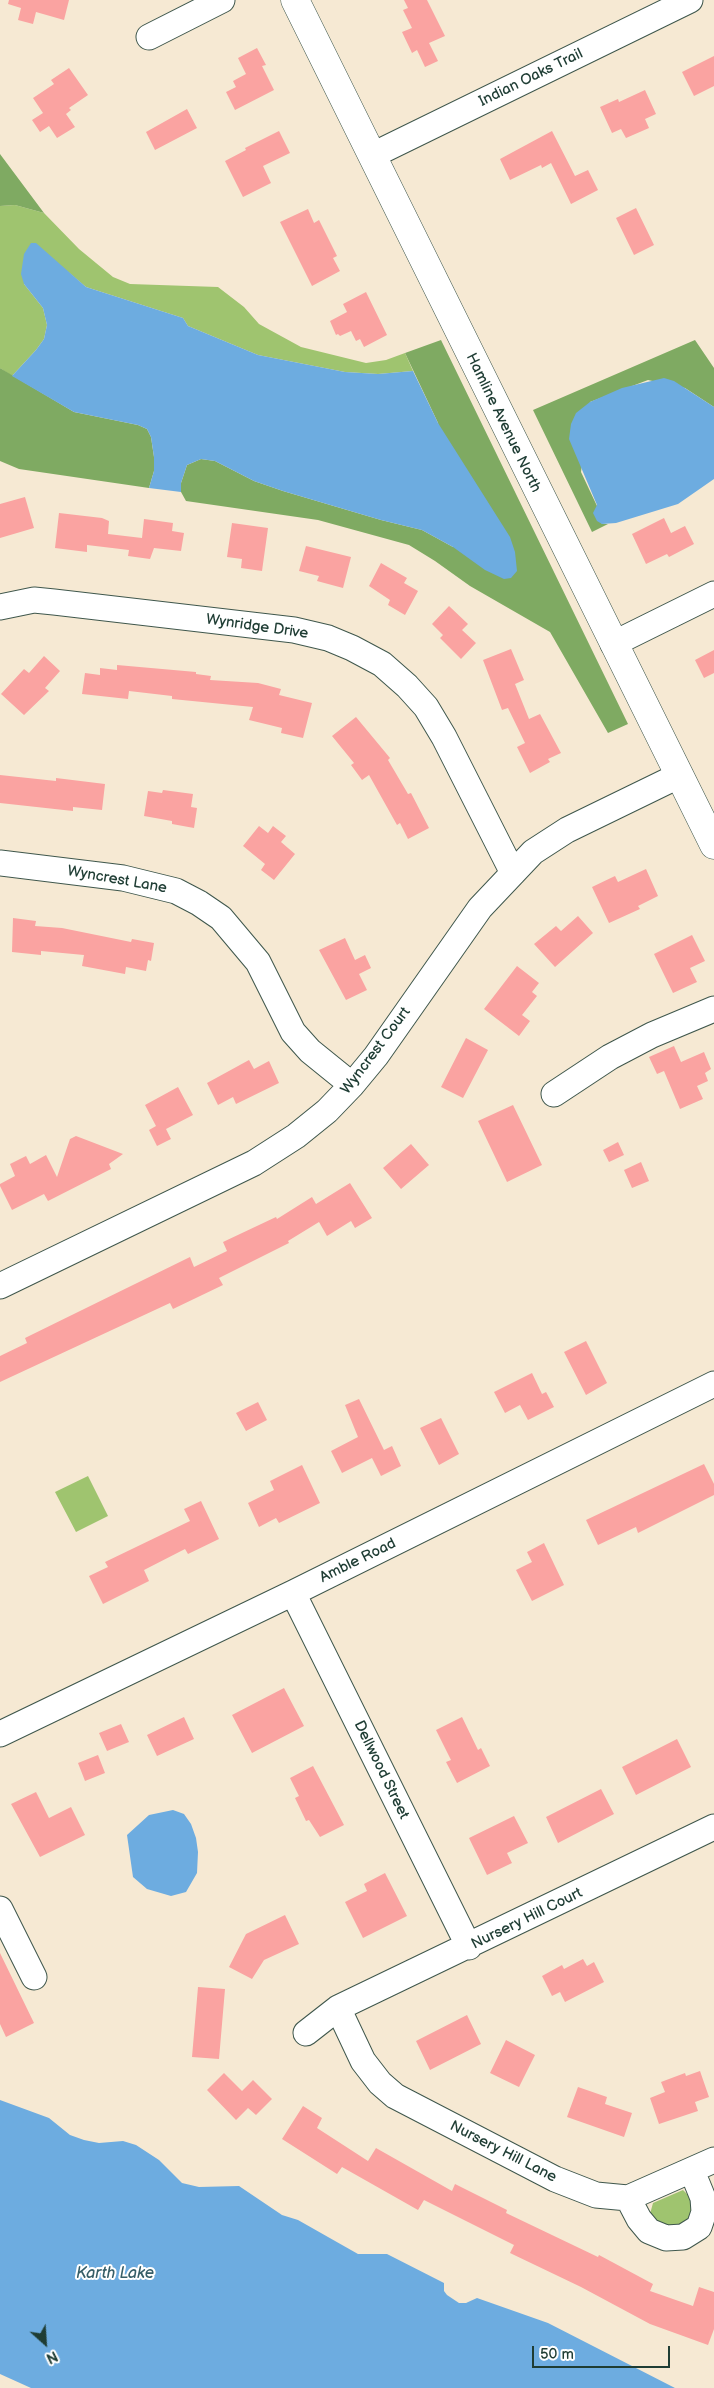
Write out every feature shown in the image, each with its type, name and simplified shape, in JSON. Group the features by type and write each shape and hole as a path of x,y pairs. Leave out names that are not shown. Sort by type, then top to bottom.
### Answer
{"main road":[{"name":"Hamline Avenue North","path":"295,0 714,845"}],"street":[{"path":"148,37 222,0"},
{"name":"Indian Oaks Trail","path":"373,155 690,0"},
{"path":"613,644 714,594"},
{"name":"Wynridge Drive","path":"0,607 14,602 34,600 54,602 294,630 328,638 352,648 382,664 407,686 426,707 444,737 513,873"},
{"name":"Wyncrest Court","path":"0,1286 254,1163 296,1136 327,1111 352,1085 376,1056 480,908 534,852 567,830 680,776"},
{"name":"Wyncrest Lane","path":"0,863 123,878 176,891 199,903 221,918 258,962 293,1032 310,1052 352,1085"},
{"path":"554,1094 610,1058 652,1036 714,1010"},
{"name":"Amble Road","path":"0,1734 293,1593 714,1384"},
{"name":"Dellwood Street","path":"293,1593 469,1947"},
{"name":"Nursery Hill Court","path":"306,2033 338,2008 469,1947 714,1827"},
{"path":"0,1909 34,1977"},
{"name":"Nursery Hill Lane","path":"338,2008 364,2061 380,2083 395,2096 555,2179 596,2195 628,2198 714,2160"},
{"path":"628,2198 639,2219 649,2231 666,2238 683,2237 699,2227 704,2212 703,2198 692,2171"}],"green space":[{"path":"0,154 44,213 15,205 0,206"},
{"path":"15,205 44,213 79,249 113,277 130,284 218,287 244,307 259,324 301,347 366,363 386,360 405,353 413,371 378,374 345,372 258,355 188,326 183,318 86,287 67,271 24,284 43,308 47,325 44,339 12,376 0,368 0,206"},
{"path":"441,340 628,724 608,733 550,632 470,586 409,545 318,520 186,501 181,492 181,483 187,465 201,459 215,461 254,481 381,520 422,530 453,547 438,423 405,353"},
{"path":"695,340 714,368 714,407 685,388 648,380 590,402 581,472 597,506 602,524 608,524 592,532 533,410"},
{"path":"0,368 74,412 138,425 147,429 151,437 154,457 154,471 149,488 19,469 0,461"},
{"path":"88,1476 108,1516 76,1532 55,1492"},
{"path":"683,2190 691,2198 692,2212 688,2220 677,2227 659,2223 650,2214 653,2203"}],"water":[{"path":"31,243 36,243 86,287 183,318 188,326 258,355 345,372 378,374 413,371 438,423 510,537 515,552 517,571 511,578 504,579 485,570 453,547 422,530 283,491 254,481 215,461 201,459 187,465 181,483 181,492 149,488 154,471 154,457 151,437 147,429 138,425 74,412 12,376 44,339 47,325 43,308 24,284 21,274 24,254"},
{"path":"664,378 674,381 714,407 714,479 678,504 616,523 602,524 597,521 593,513 597,505 569,439 571,424 576,413 590,402 622,388"},
{"path":"173,1810 184,1814 191,1824 198,1852 197,1873 186,1892 171,1896 147,1889 133,1877 127,1835 149,1815"},
{"name":"Karth Lake","path":"0,2100 49,2118 70,2135 84,2140 99,2143 123,2141 136,2145 159,2160 182,2183 199,2187 239,2186 282,2215 298,2220 358,2254 387,2254 444,2283 444,2291 447,2295 459,2303 466,2303 477,2298 548,2323 675,2388 31,2388 0,2374"}],"building":[{"path":"9,0 69,0 64,20 36,12 33,24 18,20 21,8 8,4"},
{"path":"404,0 427,0 445,36 429,43 438,61 425,67 417,50 412,53 402,32 412,28 403,10 408,8"},
{"path":"257,48 266,65 262,66 274,90 235,110 226,92 236,87 233,81 246,74 238,58"},
{"path":"714,56 714,86 694,96 682,72"},
{"path":"69,68 88,95 69,108 71,110 66,114 75,127 57,138 49,126 40,132 32,120 43,113 33,98 54,84 51,80"},
{"path":"645,90 656,114 645,119 649,128 626,138 621,129 612,133 600,107 618,99 619,102"},
{"path":"187,109 197,128 155,150 146,132"},
{"path":"279,131 290,153 263,166 271,183 243,197 225,161 246,150 245,148"},
{"path":"552,131 575,176 588,170 598,190 571,204 551,163 542,168 541,165 510,180 500,159"},
{"path":"636,208 654,245 634,255 616,218"},
{"path":"308,209 314,223 319,220 337,256 333,258 340,271 312,286 280,222"},
{"path":"366,292 387,335 364,347 360,339 356,341 351,331 340,336 336,335 330,321 347,312 343,304"},
{"path":"25,497 34,528 0,538 0,504"},
{"path":"59,513 102,518 109,521 108,534 142,538 144,519 173,523 172,531 184,533 181,551 154,548 150,559 128,556 129,550 87,545 87,552 55,548"},
{"path":"664,518 671,533 685,526 694,544 669,557 667,554 646,564 632,534"},
{"path":"232,523 268,528 262,571 241,568 242,559 227,557"},
{"path":"306,546 351,557 343,588 317,581 319,576 299,571"},
{"path":"381,563 407,578 404,583 418,591 405,615 388,605 390,600 369,586"},
{"path":"449,606 468,624 462,630 476,643 461,659 440,638 443,635 432,624"},
{"path":"511,649 524,680 515,684 529,719 540,714 561,753 548,759 550,762 530,773 517,747 525,743 508,708 502,710 483,660"},
{"path":"714,650 714,673 704,678 695,660"},
{"path":"44,656 60,671 45,688 49,691 24,715 1,694 24,669 29,673"},
{"path":"117,665 196,672 196,674 211,676 210,680 258,683 281,689 279,695 312,703 303,738 281,733 282,728 249,720 253,707 172,699 172,696 129,691 128,699 82,694 85,673 100,675 100,668 117,670"},
{"path":"356,717 390,758 388,760 408,794 411,793 429,828 408,839 400,823 397,825 369,775 362,780 351,765 354,763 332,736"},
{"path":"0,775 56,781 56,778 105,784 102,810 73,807 73,811 0,803"},
{"path":"163,790 193,794 191,807 197,808 194,828 172,824 172,821 144,816 148,791 162,793"},
{"path":"259,826 268,833 273,826 286,836 281,842 295,854 274,880 261,870 265,864 243,846"},
{"path":"646,869 658,896 638,906 640,909 609,923 592,887 615,876 618,882"},
{"path":"578,916 593,933 555,967 534,944 556,926 561,931"},
{"path":"13,918 36,921 35,926 62,928 131,942 132,939 154,943 151,961 148,960 146,971 126,967 125,974 82,966 84,955 41,951 41,955 12,952"},
{"path":"692,935 705,961 690,968 697,982 673,993 654,954"},
{"path":"345,938 355,960 365,955 371,968 359,974 367,990 346,1000 319,950"},
{"path":"517,966 539,983 532,992 537,996 522,1015 530,1021 519,1036 484,1009"},
{"path":"466,1038 488,1050 463,1098 441,1087"},
{"path":"674,1046 681,1062 704,1052 711,1069 705,1073 708,1081 697,1086 703,1099 680,1109 664,1071 657,1074 649,1057"},
{"path":"249,1060 254,1069 269,1061 279,1083 236,1104 233,1097 218,1105 207,1083"},
{"path":"178,1087 193,1115 166,1129 171,1139 157,1146 149,1130 156,1126 145,1105"},
{"path":"513,1105 542,1165 507,1182 478,1121"},
{"path":"76,1136 123,1154 109,1164 111,1169 48,1201 44,1194 12,1210 0,1186 0,1184 15,1176 10,1164 26,1156 30,1164 46,1155 57,1177 70,1139"},
{"path":"618,1142 624,1155 609,1162 603,1150"},
{"path":"411,1144 429,1165 401,1189 383,1168"},
{"path":"641,1162 649,1181 632,1188 624,1170"},
{"path":"350,1183 372,1218 355,1228 351,1221 327,1236 319,1222 288,1241 289,1243 219,1278 223,1285 173,1309 170,1303 0,1382 0,1356 27,1343 25,1338 190,1257 194,1267 227,1251 223,1242 276,1217 277,1219 312,1197 316,1204"},
{"path":"586,1341 607,1383 586,1395 564,1352"},
{"path":"532,1373 542,1394 546,1392 554,1407 528,1420 520,1405 505,1413 494,1392"},
{"path":"359,1399 384,1450 392,1446 401,1466 381,1476 372,1458 342,1473 331,1451 358,1437 345,1405"},
{"path":"258,1402 267,1420 246,1431 236,1413"},
{"path":"441,1418 459,1454 439,1465 420,1428"},
{"path":"704,1464 714,1484 714,1495 638,1533 636,1527 598,1545 586,1520"},
{"path":"302,1465 320,1503 279,1523 276,1518 259,1527 248,1503 274,1490 270,1481"},
{"path":"201,1501 219,1539 188,1554 185,1549 144,1570 149,1581 103,1604 89,1576 108,1567 105,1562 190,1521 184,1509"},
{"path":"544,1543 564,1585 532,1601 516,1570 532,1562 527,1552"},
{"path":"284,1688 304,1726 252,1753 232,1715"},
{"path":"184,1717 194,1739 157,1756 147,1735"},
{"path":"462,1717 478,1750 481,1748 490,1766 457,1783 446,1762 451,1760 436,1730"},
{"path":"121,1724 129,1742 107,1751 99,1733"},
{"path":"677,1739 691,1767 636,1795 622,1767"},
{"path":"98,1755 105,1773 85,1781 78,1763"},
{"path":"313,1766 344,1825 320,1837 309,1820 306,1821 295,1798 299,1796 290,1778"},
{"path":"601,1789 614,1814 558,1843 546,1817"},
{"path":"36,1792 49,1818 71,1807 85,1835 40,1857 11,1804"},
{"path":"514,1816 528,1843 507,1853 512,1863 487,1875 469,1838"},
{"path":"385,1873 407,1916 363,1938 345,1902 367,1891 364,1884"},
{"path":"285,1915 299,1944 264,1960 252,1979 229,1967 246,1934"},
{"path":"0,1953 34,2023 6,2037 0,2024"},
{"path":"583,1959 587,1966 594,1962 604,1982 565,2002 560,1992 552,1996 542,1976 562,1965 564,1969"},
{"path":"198,1987 225,1989 219,2059 192,2057"},
{"path":"467,2015 481,2044 430,2070 416,2041"},
{"path":"506,2040 535,2055 519,2087 490,2073"},
{"path":"700,2071 709,2097 695,2102 698,2111 659,2124 650,2098 665,2092 661,2082 685,2073 686,2076"},
{"path":"224,2073 242,2091 253,2080 272,2099 256,2115 248,2108 236,2120 207,2090"},
{"path":"578,2087 607,2097 605,2104 632,2113 624,2137 567,2117"},
{"path":"303,2106 322,2118 317,2128 368,2161 376,2148 452,2191 455,2184 507,2210 506,2213 598,2257 599,2255 653,2284 650,2291 693,2306 699,2287 714,2292 714,2329 708,2345 650,2324 581,2287 510,2253 514,2245 424,2200 418,2210 342,2167 337,2174 282,2139"}]}
